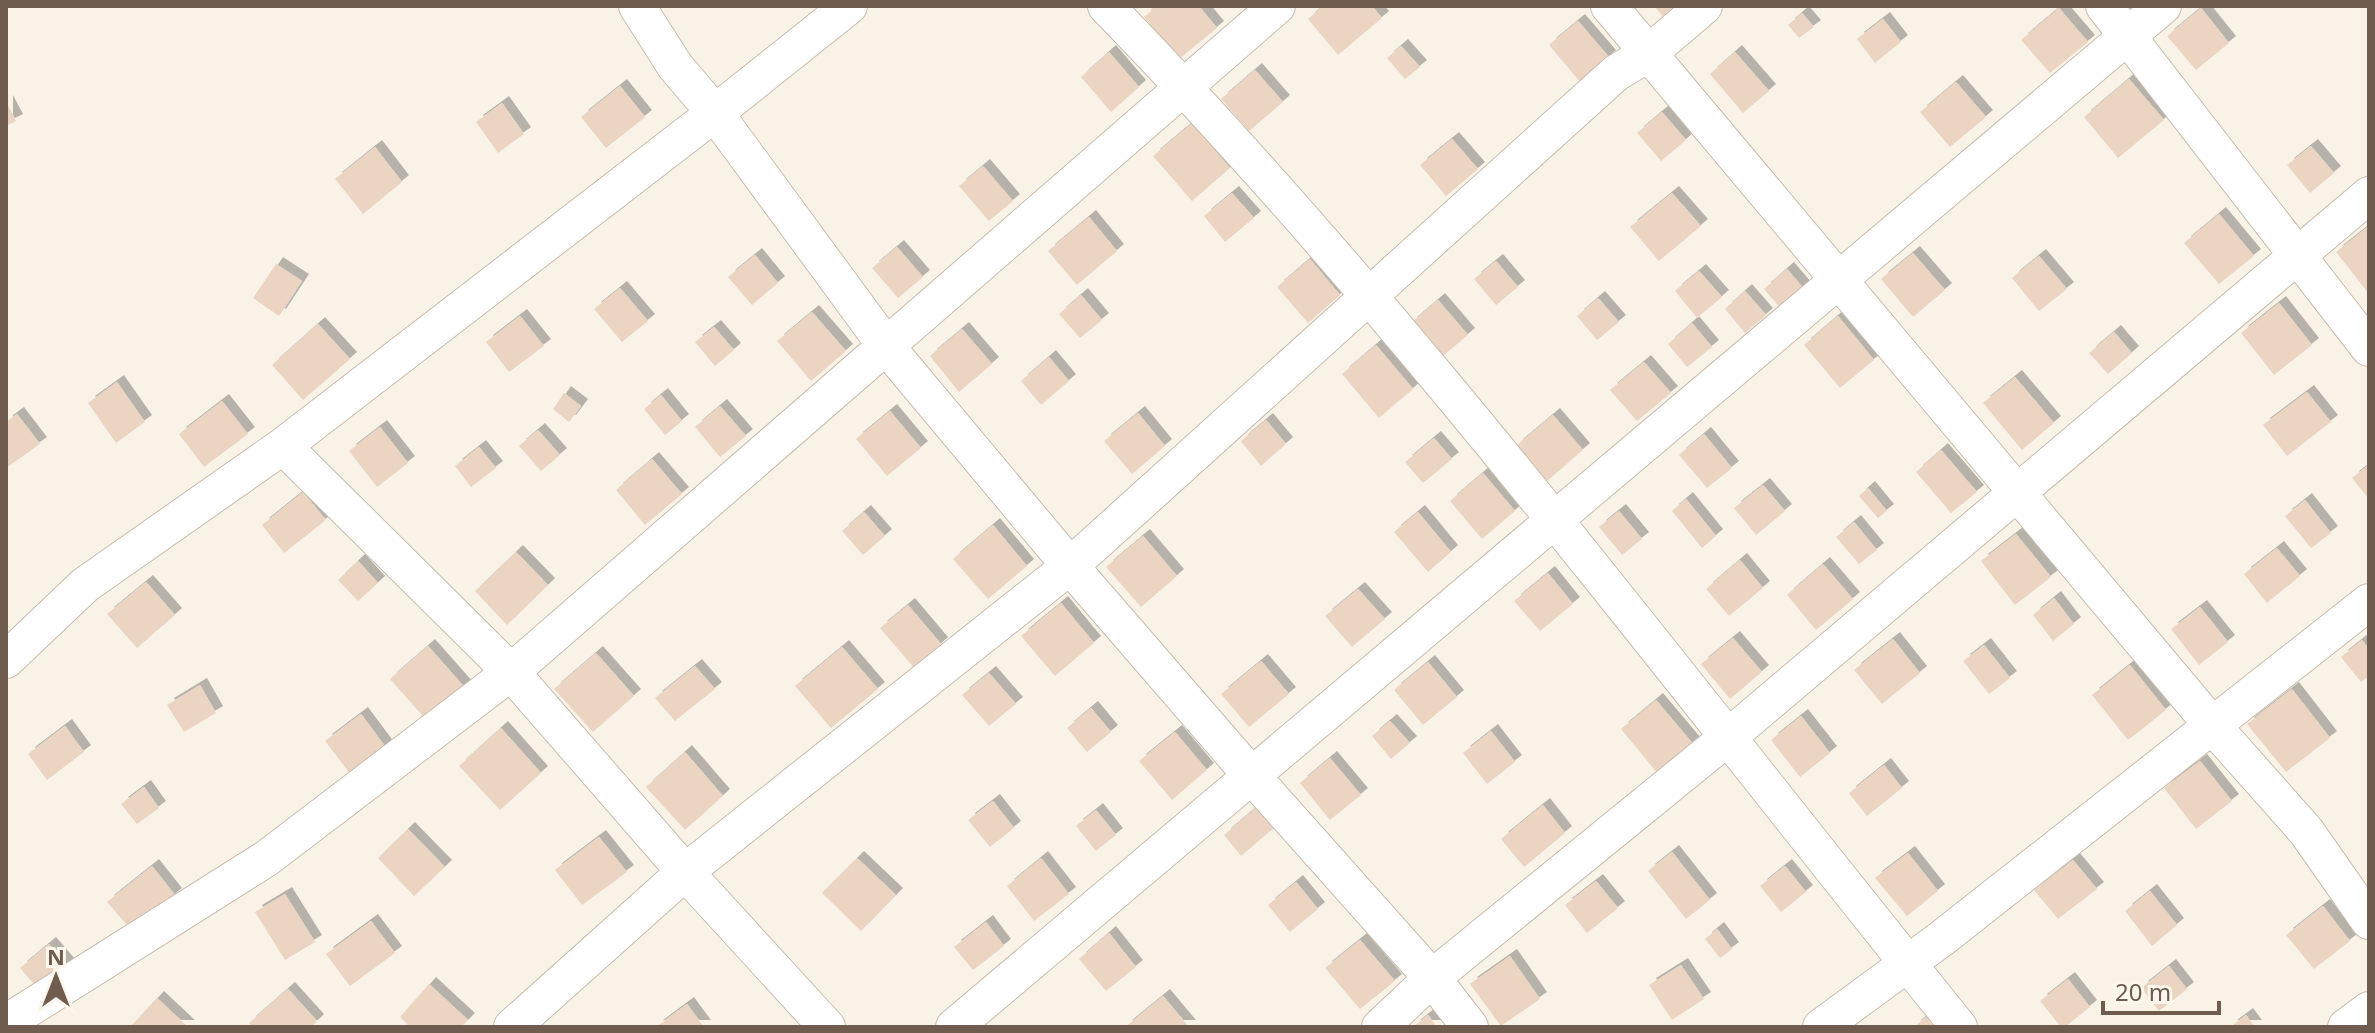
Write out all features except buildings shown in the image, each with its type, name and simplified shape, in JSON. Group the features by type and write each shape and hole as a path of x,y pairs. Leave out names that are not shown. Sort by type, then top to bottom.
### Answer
{"street":[{"path":"637,6 675,66 715,113 886,346 1070,566 1432,978 1470,1027"},
{"path":"6,660 85,585 283,446 849,6"},
{"path":"1106,6 1184,86 1368,296 1553,519 1959,1027"},
{"path":"6,1023 267,858 511,672 1277,6"},
{"path":"1609,6 2212,725 2306,831 2369,921"},
{"path":"512,1027 685,872 1070,566 1616,73 1649,53 1704,6"},
{"path":"2104,6 2369,348"},
{"path":"954,1027 2163,6"},
{"path":"1380,1027 1432,978 1727,738 2369,195"},
{"path":"283,446 511,672 685,872 827,1027"},
{"path":"1821,1027 1908,963 2369,602"},
{"path":"2346,1027 2369,1010"}]}
